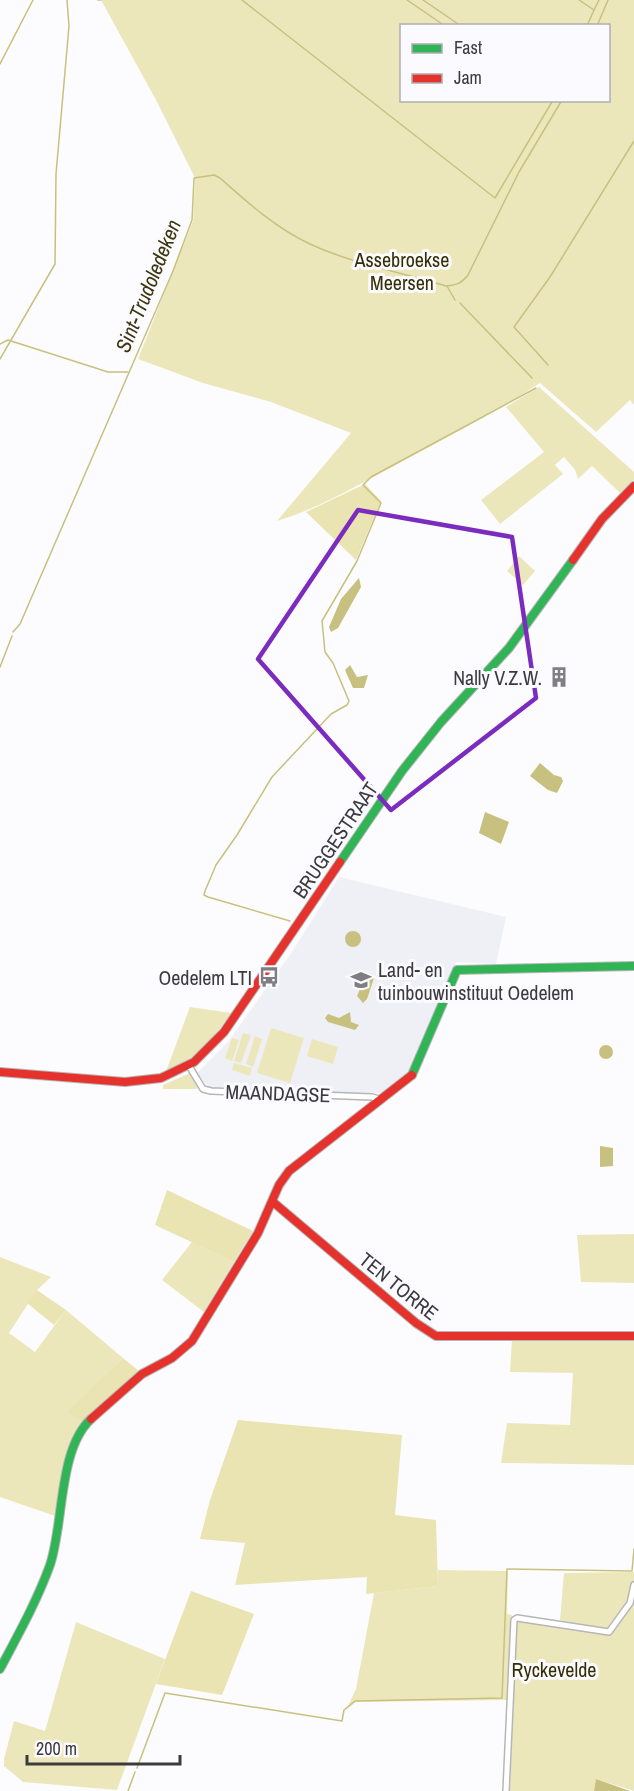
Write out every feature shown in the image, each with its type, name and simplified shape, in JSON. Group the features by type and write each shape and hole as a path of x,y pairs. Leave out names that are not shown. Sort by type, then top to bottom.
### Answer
{"street":[{"name":"BRUGGESTRAAT","path":"0,1072 134,1084 164,1078 189,1066 206,1054 224,1032 386,794 420,749 509,648 602,519 634,486"},
{"path":"0,1669 49,1566 62,1514 69,1464 80,1433 95,1416 142,1374 186,1348 258,1233 279,1185 289,1171 412,1075 457,970 634,966"},
{"name":"MAANDAGSE","path":"189,1066 203,1089 211,1091 372,1096 379,1099"},
{"name":"TEN TORRE","path":"273,1202 416,1323 436,1336 634,1336"},
{"path":"506,1791 514,1620 517,1618 609,1632 630,1603 634,1585"}],"highlighted area":[{"path":"358,510 512,537 536,698 391,810 258,659"}],"shaded area":[{"path":"365,484 381,501 356,560 306,512"},
{"path":"359,578 361,587 338,628 331,632 329,627 341,599"},
{"path":"350,665 357,677 368,675 364,688 353,688 345,670"},
{"path":"540,763 554,775 561,777 563,781 557,793 548,790 530,776"},
{"path":"485,812 509,822 501,844 479,833"},
{"name":"Land- en tuinbouwinstituut Oedelem","path":"339,877 506,917 496,964 456,962 413,1070 387,1092 351,1094 209,1088 197,1073 228,1042 292,952"},
{"path":"353,931 359,933 361,939 359,945 353,947 347,945 345,939 347,933"},
{"path":"357,971 367,973 374,978 367,999 363,1003 357,996 362,984"},
{"path":"350,1012 351,1022 359,1025 355,1030 328,1022 325,1018 328,1014 339,1018"},
{"path":"606,1045 611,1047 613,1052 611,1057 606,1059 601,1057 599,1052 601,1047"},
{"path":"600,1146 613,1148 613,1166 600,1167"},
{"path":"167,1190 253,1231 234,1262 155,1225"},
{"path":"37,1290 66,1310 54,1325 27,1303"},
{"path":"123,1358 140,1372 83,1422 67,1412"},
{"path":"238,1420 402,1435 395,1515 436,1520 438,1586 366,1594 367,1577 235,1585 245,1543 200,1539 210,1500"},
{"path":"191,1591 254,1614 222,1695 156,1684"},
{"path":"596,1779 630,1791 594,1791"}],"green space":[{"name":"Assebroekse Meersen","path":"101,0 634,0 634,405 630,400 596,432 540,383 491,414 358,485 310,509 277,521 351,433 271,402 203,383 138,359 193,221 195,178 156,100"},
{"path":"539,387 634,472 634,480 620,493 592,466 578,479 575,470 564,457 555,465 563,474 500,524 481,500 544,452 506,407"},
{"path":"519,556 535,571 523,585 507,571"},
{"path":"190,1007 232,1013 202,1051 165,1074"},
{"path":"271,1028 304,1038 290,1083 257,1073"},
{"path":"243,1033 251,1035 241,1063 234,1061"},
{"path":"255,1036 262,1039 253,1067 246,1064"},
{"path":"232,1038 239,1040 232,1061 225,1058"},
{"path":"312,1039 338,1047 333,1064 307,1056"},
{"path":"234,1063 252,1068 250,1076 232,1070"},
{"path":"190,1073 198,1085 197,1089 163,1089 163,1085"},
{"path":"634,1234 634,1283 581,1282 577,1235"},
{"path":"192,1242 234,1262 204,1312 162,1280"},
{"path":"0,1257 51,1277 37,1290 9,1333 35,1352 66,1310 123,1358 68,1412 83,1422 68,1451 58,1517 0,1497"},
{"path":"634,1337 634,1465 501,1463 507,1423 570,1425 573,1373 510,1372 512,1339"},
{"path":"438,1570 508,1571 507,1614 512,1615 509,1700 356,1702 346,1710 356,1689 374,1593 438,1586"},
{"name":"Ryckevelde","path":"634,1572 634,1791 596,1779 594,1791 508,1791 514,1623 519,1620 581,1626 560,1620 564,1573"},
{"path":"76,1622 165,1659 117,1790 23,1782 4,1766 14,1721 45,1731"}],"waterway":[{"path":"0,64 33,0"},
{"path":"0,359 55,264 56,174 69,26 67,0"},
{"path":"242,0 495,198 552,102"},
{"path":"407,0 442,24"},
{"path":"423,0 458,24"},
{"path":"579,0 594,10 599,0"},
{"name":"Sint-Trudoledeken","path":"598,24 608,0"},
{"path":"588,24 594,10"},
{"name":"Sint-Trudoledeken","path":"13,632 20,624 173,271 192,220 194,178 214,175 220,178 274,223 298,238 326,251 446,286 453,285 461,282 468,275 519,172 561,102"},
{"path":"548,365 514,327 550,277 634,141"},
{"path":"447,286 455,300"},
{"path":"460,303 532,378"},
{"path":"0,344 8,340 108,372 128,372"},
{"path":"290,921 204,895 216,865 272,777 331,714 347,705 349,701 333,663 325,652 322,621 357,561 381,503 363,485 371,477 536,388"},
{"name":"Sint-Trudoledeken","path":"0,667 12,636"},
{"path":"137,1768 165,1693 342,1721 344,1710 355,1701 502,1698 507,1569 632,1571 634,1549"},
{"path":"128,1791 135,1772"}],"traffic: fast":[{"path":"340,862 402,771 441,722 509,648 573,560"},
{"path":"412,1075 457,970 634,966"},
{"path":"0,1669 33,1605 50,1565 67,1468 80,1432 91,1419"}],"traffic: jam":[{"path":"573,560 602,519 634,486"},
{"path":"0,1072 125,1082 161,1078 194,1062 224,1032 340,862"},
{"path":"91,1419 142,1374 172,1358 192,1341 258,1233 279,1185 289,1171 412,1075"},
{"path":"273,1202 416,1323 436,1336 634,1336"}],"place":[{"name":"Nally V.Z.W.","path":"559,677"},
{"name":"Oedelem LTI","path":"269,977"},
{"name":"Land- en tuinbouwinstituut Oedelem","path":"361,980"}]}
